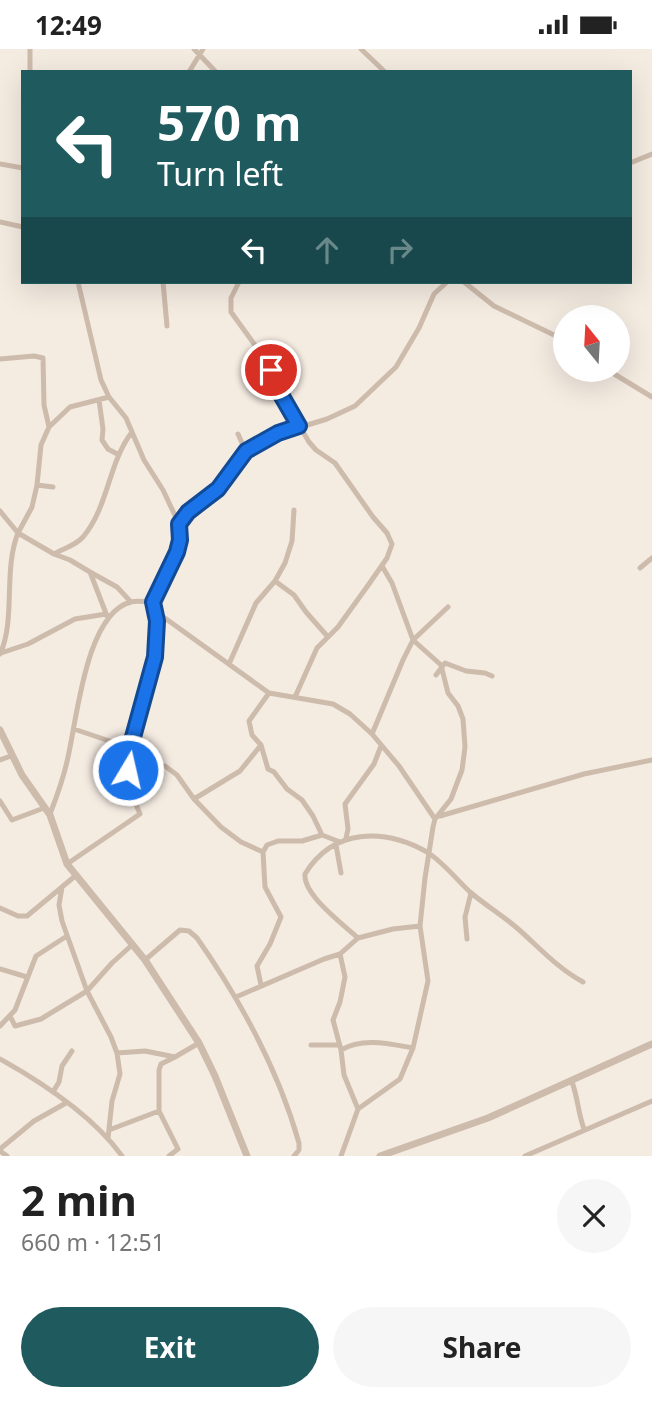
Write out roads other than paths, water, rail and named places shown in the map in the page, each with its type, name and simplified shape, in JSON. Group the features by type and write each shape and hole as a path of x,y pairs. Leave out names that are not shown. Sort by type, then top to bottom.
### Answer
{"street":[{"path":"30,49 30,70"},
{"path":"194,49 214,70"},
{"path":"190,70 203,49"},
{"path":"361,49 383,70"},
{"path":"632,162 652,154"},
{"path":"0,164 21,168"},
{"path":"1,220 21,226"},
{"path":"67,864 140,814 129,788 130,748 155,657 157,612 153,602 180,540 179,524 124,415 109,397 96,365 78,284"},
{"path":"163,284 167,326"},
{"path":"238,284 230,303 231,312 265,359 299,426 316,450 335,463 387,533 392,546 382,566 338,627 315,652 295,697"},
{"path":"179,524 188,512 218,489 246,451 278,433 327,419 363,400 399,362 419,328 434,294 445,284"},
{"path":"466,284 494,306 553,335"},
{"path":"0,359 34,356 43,358 44,405 49,427"},
{"path":"627,382 652,397"},
{"path":"0,654 6,636 12,559 18,533 32,507 41,445 49,427 70,407 109,397"},
{"path":"99,400 102,440 108,449 119,455"},
{"path":"54,554 72,545 85,534 106,496 119,455 132,432"},
{"path":"238,434 246,451"},
{"path":"37,485 53,487"},
{"path":"229,664 256,603 275,581 291,548 294,510"},
{"path":"0,511 18,533 45,551 66,558 117,587 131,602"},
{"path":"640,568 652,558"},
{"path":"341,1156 358,1109 400,1079 413,1048 428,981 420,926 429,853 437,817 457,784 465,747 461,712 448,693 441,665 414,640 392,583 382,566"},
{"path":"47,811 64,772 87,665 107,617 90,572"},
{"path":"275,581 294,595 328,636"},
{"path":"0,654 75,619 107,617 131,602 153,602"},
{"path":"372,734 414,640 448,607"},
{"path":"157,612 270,694 341,707 372,734 437,817"},
{"path":"436,675 445,663 466,671 492,676"},
{"path":"270,694 249,719 251,733 261,745 268,770 274,772 288,789 302,800 313,815 322,835"},
{"path":"74,729 130,748"},
{"path":"0,730 11,756 47,811 67,864 145,960 199,1043 247,1156"},
{"path":"194,799 240,771 261,745"},
{"path":"341,873 341,842 348,828 345,804 374,764 381,746"},
{"path":"129,755 165,766 177,775 194,799 231,835 263,852"},
{"path":"0,760 11,756"},
{"path":"437,817 584,774 652,760"},
{"path":"0,801 12,820 47,811"},
{"path":"261,985 257,966 281,917 265,887 263,852 267,845 278,841 302,841 322,835 341,842"},
{"path":"358,938 327,911 305,884 307,870 323,852 341,842 390,836 429,853 471,893 520,930 555,963 583,982"},
{"path":"0,908 18,916 27,916 75,876"},
{"path":"62,887 59,912 87,991 117,1053 120,1074 112,1101 108,1137"},
{"path":"467,939 465,917 471,893"},
{"path":"236,997 340,954 358,938 393,929 420,926"},
{"path":"145,960 180,930 189,931 197,938 236,997 269,1061 297,1135 299,1150 294,1156"},
{"path":"0,1026 19,1001 38,953 68,936"},
{"path":"10,1016 15,1026 41,1019 87,991 112,963 132,946"},
{"path":"340,954 344,980 332,1020 344,1075 358,1109"},
{"path":"0,969 27,977"},
{"path":"311,1045 340,1047 375,1042 413,1048"},
{"path":"169,1156 177,1151 177,1147 159,1111 160,1066 199,1043"},
{"path":"380,1156 488,1118 652,1044"},
{"path":"117,1053 140,1050 175,1057"},
{"path":"53,1092 58,1086 64,1062 72,1051"},
{"path":"0,1059 53,1092 108,1137 122,1156"},
{"path":"572,1081 577,1111 584,1129"},
{"path":"525,1156 652,1101"},
{"path":"7,1156 0,1150 34,1121 66,1103"},
{"path":"109,1130 159,1111"}]}
